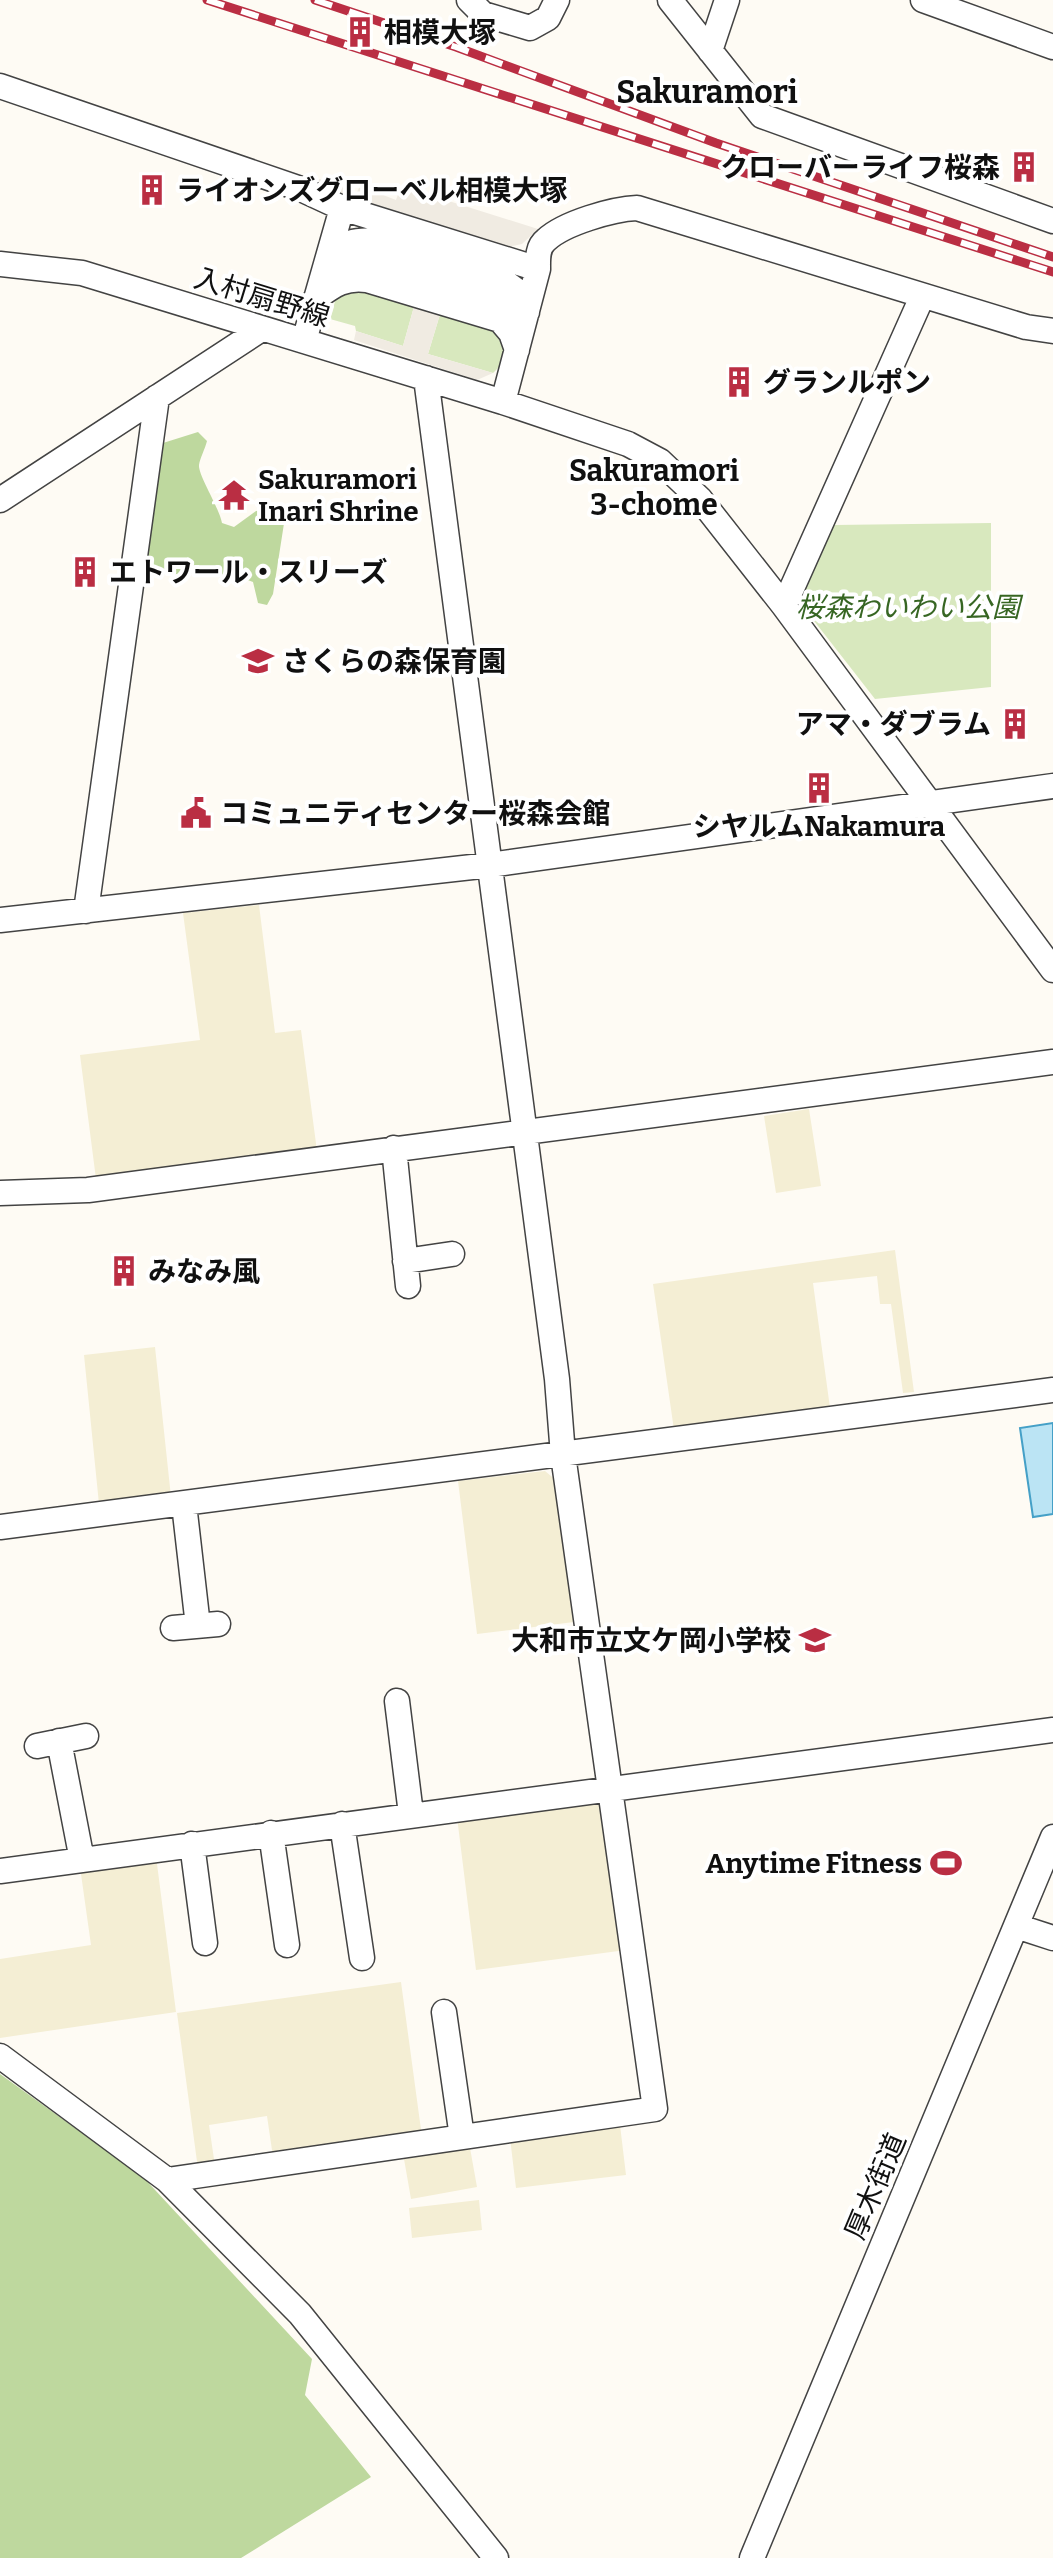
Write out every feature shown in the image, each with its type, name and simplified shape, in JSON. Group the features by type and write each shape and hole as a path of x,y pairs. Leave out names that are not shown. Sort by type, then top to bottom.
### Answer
{"street":[{"path":"469,0 483,14 530,28 548,18 557,0"},
{"path":"670,0 762,116 1053,221"},
{"path":"710,51 727,0"},
{"path":"923,0 1053,47"},
{"path":"0,86 301,189 342,208 538,269"},
{"path":"304,341 342,208"},
{"path":"503,402 538,269 537,253 545,240 612,211 637,208 922,297 1026,327 1053,331"},
{"path":"322,277 342,244 359,239 375,241 509,285 520,293 522,330"},
{"name":"入村扇野線","path":"0,264 82,273 503,402 628,444 660,461 700,499 784,606 1053,970"},
{"path":"322,277 343,281 367,280 500,320 511,333 522,330"},
{"path":"784,606 922,297"},
{"path":"0,500 260,330"},
{"path":"167,2180 655,2109 612,1786 563,1455 557,1379 426,378"},
{"path":"86,911 157,397"},
{"path":"0,920 490,865 1053,786"},
{"path":"0,1193 88,1190 1053,1062"},
{"path":"394,1148 408,1286"},
{"path":"405,1261 452,1254"},
{"path":"0,1527 1053,1390"},
{"path":"173,1628 208,1625 184,1504"},
{"path":"397,1701 411,1814"},
{"path":"0,1871 612,1786 1053,1730"},
{"path":"82,1860 48,1743 86,1736"},
{"path":"342,1824 362,1958"},
{"path":"271,1833 287,1945"},
{"name":"厚木街道","path":"752,2558 1053,1837"},
{"path":"192,1844 205,1943"},
{"path":"1016,1926 1053,1938"},
{"path":"444,2012 462,2137"},
{"path":"0,2056 167,2180 300,2314 496,2558"}],"shaded area":[{"path":"311,178 332,181 356,194 360,186 396,200 401,186 538,229 522,244 504,248 347,197"},
{"path":"415,303 441,311 428,354 493,373 477,380 354,340 356,331 403,346"},
{"path":"259,905 275,1033 301,1030 317,1151 96,1179 80,1055 200,1040 183,913"},
{"path":"809,1109 821,1186 776,1193 764,1116"},
{"path":"895,1250 914,1392 903,1393 891,1304 880,1304 877,1276 813,1283 830,1408 674,1430 653,1284"},
{"path":"155,1347 171,1497 99,1504 84,1355"},
{"path":"545,1471 557,1481 574,1622 477,1634 458,1481"},
{"path":"590,1797 607,1810 626,1950 476,1970 457,1817"},
{"path":"156,1856 176,2012 0,2038 0,1959 91,1945 80,1867"},
{"path":"401,1982 422,2137 273,2157 267,2116 209,2125 215,2166 198,2169 177,2013"},
{"path":"620,2125 626,2175 516,2188 510,2138"},
{"path":"470,2148 477,2187 411,2199 404,2159"},
{"path":"479,2200 482,2230 412,2238 409,2208"}],"green space":[{"path":"355,287 415,303 403,346 330,319 336,298"},
{"path":"441,311 491,328 506,349 502,364 493,373 428,354"},
{"path":"198,432 207,441 200,470 222,523 234,527 256,511 279,508 285,517 273,594 267,605 258,603 253,582 215,574 148,574 139,561 158,453 163,443"},
{"name":"桜森わいわい公園","path":"991,523 991,687 875,699 797,599 834,525"},
{"path":"0,2074 143,2177 312,2359 305,2395 371,2477 241,2558 0,2558"}],"water":[{"path":"1053,1423 1053,1514 1033,1517 1020,1428"}],"railway":[{"path":"207,0 1053,272"},
{"path":"315,0 456,47 716,143 1053,257"}],"place":[{"name":"相模大塚","path":"360,32"},
{"name":"クローバーライフ桜森","path":"1024,167"},
{"name":"ライオンズグローベル相模大塚","path":"152,190"},
{"name":"グランルポン","path":"739,382"},
{"name":"Sakuramori Inari Shrine","path":"234,495"},
{"name":"エトワール・スリーズ","path":"85,572"},
{"name":"さくらの森保育園","path":"258,661"},
{"name":"アマ・ダブラム","path":"1015,724"},
{"name":"シヤルムNakamura","path":"819,788"},
{"name":"コミュニティセンター桜森会館","path":"196,813"},
{"name":"みなみ風","path":"124,1271"},
{"name":"大和市立文ケ岡小学校","path":"815,1640"},
{"name":"Anytime Fitness","path":"946,1863"}],"district":[{"name":"Sakuramori","path":"707,92"},
{"name":"Sakuramori 3-chome","path":"654,488"}]}
